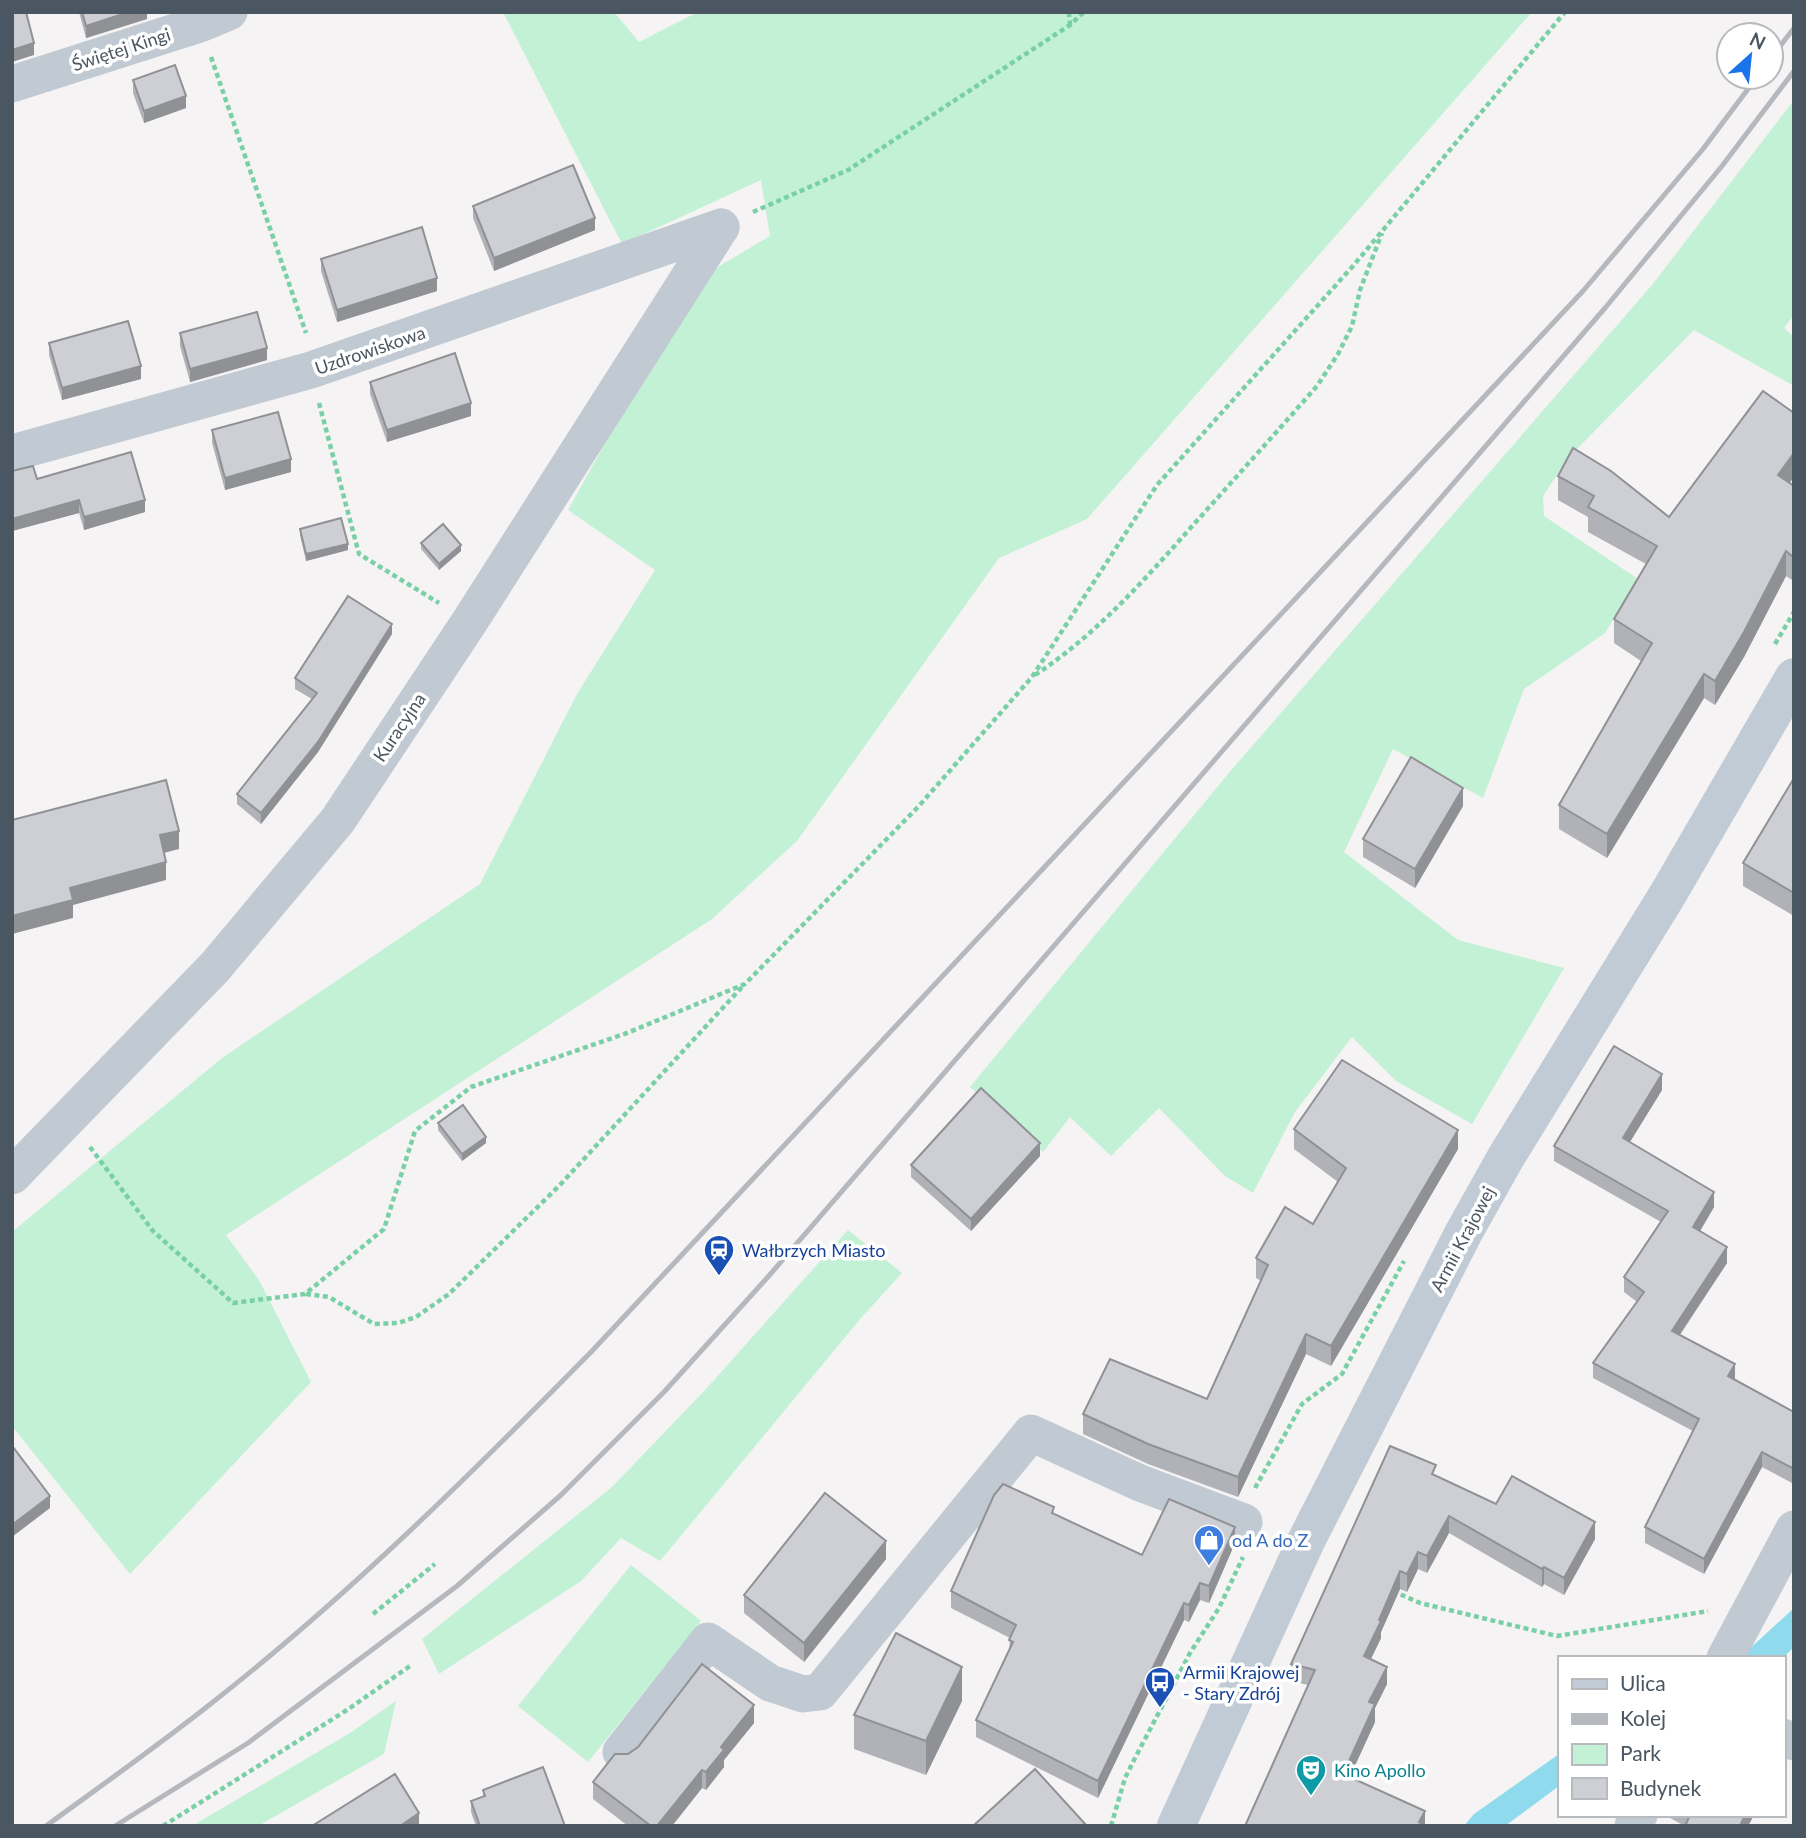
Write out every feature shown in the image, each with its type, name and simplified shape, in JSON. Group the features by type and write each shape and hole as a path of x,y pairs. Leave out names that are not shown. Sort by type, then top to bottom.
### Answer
{"main road":[{"name":"Armii Krajowej","path":"1177,1826 1307,1541 1464,1232 1506,1157 1668,894 1794,677"}],"street":[{"name":"Świętej Kingi","path":"12,84 214,18"},
{"name":"Uzdrowiskowa","path":"12,453 310,370 721,227"},
{"name":"Kuracyjna","path":"12,1177 215,967 338,820 470,621 721,227"},
{"path":"621,1752 708,1641 770,1683 803,1694 820,1692 1031,1433 1140,1483 1244,1522"},
{"path":"1726,1656 1794,1529"}],"path":[{"path":"1069,12 1070,25"},
{"path":"721,227 848,170 1070,25 1084,12"},
{"path":"68,1119 153,1231 233,1303 305,1294 329,1297 374,1324 398,1323 416,1317 449,1294 559,1186 745,984 918,807 1031,677 1157,485 1384,228 1565,12"},
{"path":"214,18 311,347 310,370 359,554 436,601"},
{"path":"1031,677 1063,657 1101,625 1317,386 1352,327 1360,290 1384,228"},
{"path":"305,1294 384,1229 415,1131 471,1087 627,1033 745,984"},
{"path":"373,1614 435,1564"},
{"path":"1383,1587 1420,1603 1557,1636 1754,1604"},
{"path":"1111,1826 1125,1778 1189,1653"},
{"path":"163,1826 347,1710 410,1666"}],"green space":[{"path":"503,12 614,12 639,42 698,12 1532,12 1087,519 999,558 797,841 712,919 226,1235 259,1280 311,1382 130,1574 12,1426 12,1232 222,1058 480,884 577,694 655,570 568,510 696,280 770,236 761,180 622,244"},
{"path":"1794,100 1794,315 1784,328 1794,337 1794,386 1694,330 1568,458 1543,496 1544,516 1638,579 1605,633 1524,689 1483,798 1393,749 1344,852 1458,940 1564,968 1472,1124 1396,1081 1352,1037 1295,1112 1253,1193 1225,1176 1159,1108 1111,1156 1070,1117 1043,1152 970,1087 1228,774 1652,285"},
{"path":"848,1230 902,1273 861,1318 660,1561 621,1538 581,1581 439,1674 422,1639 612,1487 706,1389"},
{"path":"631,1565 701,1621 588,1762 518,1706"},
{"path":"396,1701 384,1754 258,1826 192,1826 350,1733"}],"water":[{"path":"1794,1608 1794,1647 1785,1656 1738,1656"},
{"path":"1558,1755 1558,1787 1505,1826 1464,1826 1474,1814"}],"building":[{"path":"12,12 26,12 34,43 12,50"},
{"path":"82,12 129,12 86,26"},
{"path":"175,65 186,96 144,111 133,80"},
{"path":"573,165 595,218 494,258 473,206"},
{"path":"422,227 437,278 337,310 321,259"},
{"path":"257,312 267,348 190,369 180,333"},
{"path":"128,321 141,366 62,388 49,343"},
{"path":"455,353 471,403 387,430 370,382"},
{"path":"1763,391 1794,413 1794,453 1778,475 1794,486 1794,553 1792,556 1786,551 1715,681 1704,674 1607,834 1559,805 1652,643 1614,619 1657,546 1588,507 1594,496 1558,476 1573,448 1611,471 1669,517"},
{"path":"278,412 291,459 225,478 212,430"},
{"path":"131,452 145,500 84,517 79,500 12,519 12,471 33,466 37,479"},
{"path":"341,518 348,544 306,554 300,529"},
{"path":"443,524 461,545 439,564 421,543"},
{"path":"348,596 392,624 318,742 261,813 237,794 317,693 295,678"},
{"path":"1411,757 1463,788 1415,869 1363,839"},
{"path":"1794,778 1794,893 1743,863"},
{"path":"166,780 179,831 160,835 166,862 70,888 73,900 12,916 12,820"},
{"path":"1614,1046 1662,1074 1623,1138 1714,1192 1693,1227 1727,1247 1672,1331 1735,1364 1728,1376 1794,1412 1792,1468 1762,1452 1704,1559 1645,1527 1699,1419 1593,1363 1644,1292 1624,1277 1668,1211 1554,1146"},
{"path":"1342,1060 1458,1130 1331,1346 1306,1334 1238,1477 1148,1444 1083,1414 1110,1359 1207,1399 1268,1265 1256,1258 1285,1207 1313,1224 1346,1168 1294,1129"},
{"path":"981,1088 1040,1143 971,1219 911,1165"},
{"path":"463,1105 486,1137 462,1154 438,1123"},
{"path":"1390,1446 1436,1465 1432,1474 1496,1504 1512,1476 1595,1522 1564,1578 1544,1567 1542,1569 1449,1516 1427,1556 1418,1552 1407,1574 1400,1571 1364,1656 1387,1667 1369,1702 1375,1704 1343,1774 1425,1811 1419,1822 1426,1826 1245,1826 1315,1670 1291,1664"},
{"path":"12,1447 50,1496 12,1525"},
{"path":"1003,1484 1054,1507 1052,1513 1142,1555 1169,1499 1235,1527 1209,1586 1200,1583 1189,1605 1184,1603 1098,1781 976,1720 1013,1642 1009,1640 1016,1625 951,1591 994,1495"},
{"path":"825,1493 886,1541 804,1643 744,1595"},
{"path":"896,1633 962,1667 926,1741 854,1715"},
{"path":"702,1664 754,1705 721,1747 724,1750 706,1772 702,1770 657,1826 651,1826 593,1782 615,1754 628,1754 638,1747"},
{"path":"543,1767 565,1826 480,1826 471,1801 485,1796 483,1790"},
{"path":"1035,1769 1087,1826 973,1826"},
{"path":"395,1774 419,1813 400,1826 312,1826"},
{"path":"1689,1817 1744,1817 1740,1826 1685,1826"}],"railway":[{"path":"1785,40 1794,28"},
{"path":"115,1826 248,1743 457,1586 561,1495 664,1392 767,1278 1605,308 1722,166 1794,71"},
{"path":"46,1826 193,1718 312,1620 455,1488 592,1351 1583,291 1703,149 1746,91"}],"place":[{"name":"Wałbrzych Miasto","path":"719,1277"},
{"name":"od A do Z","path":"1209,1567"},
{"name":"Armii Krajowej - Stary Zdrój","path":"1160,1709"},
{"name":"Kino Apollo","path":"1311,1797"}]}
